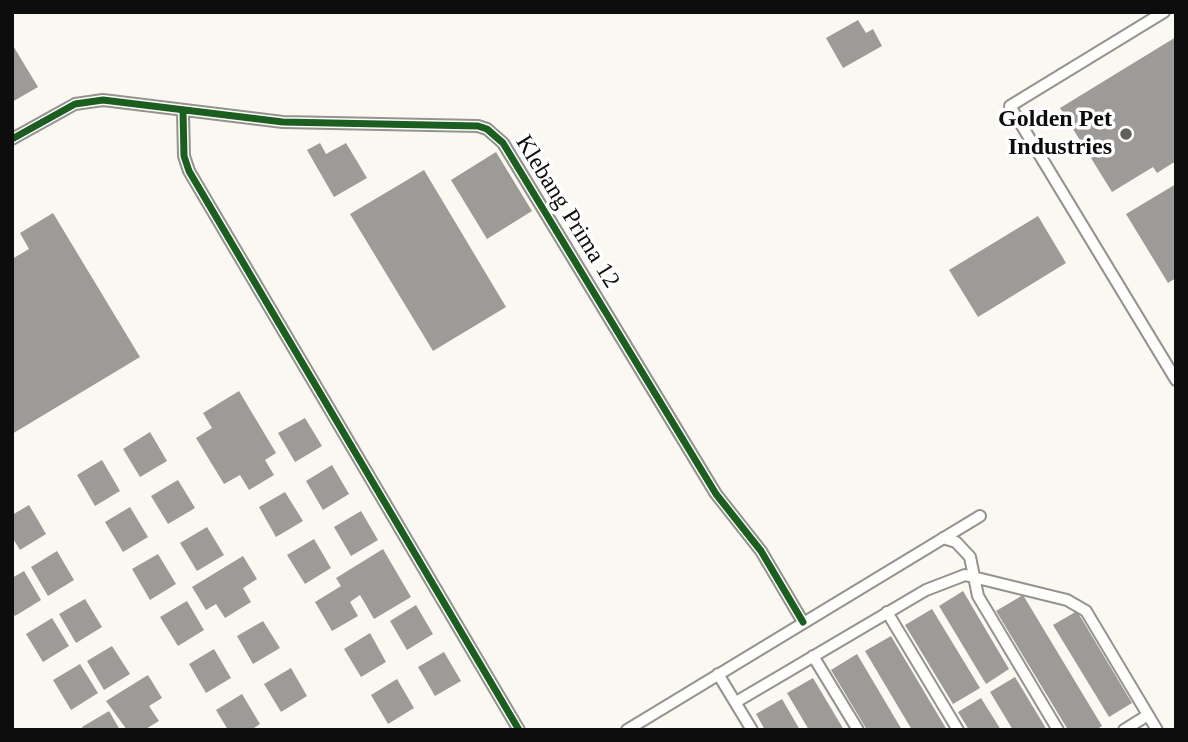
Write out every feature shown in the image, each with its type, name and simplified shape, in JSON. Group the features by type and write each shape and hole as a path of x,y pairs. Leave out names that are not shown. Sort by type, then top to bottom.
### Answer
{"street":[{"path":"1164,12 1010,106 1176,380"},
{"name":"Klebang Prima 12","path":"12,139 59,111 90,101 283,122 478,126 495,134 716,494 761,551 803,622"},
{"path":"183,112 184,156 190,171 519,730"},
{"path":"627,730 980,516"},
{"path":"943,538 949,538 966,551 973,562 978,596 1058,730"},
{"path":"736,702 887,612 947,580 965,575 1078,605 1093,621 1157,730"},
{"path":"887,612 958,730"},
{"path":"813,656 858,730"},
{"path":"718,674 752,730"},
{"path":"1124,730 1148,715"}],"building":[{"path":"858,20 866,33 873,29 882,46 843,68 826,38"},
{"name":"Golden Pet Industries","path":"1176,37 1176,161 1157,173 1153,167 1112,192 1060,108"},
{"path":"12,44 38,87 12,102"},
{"path":"320,143 326,154 346,143 367,178 334,197 307,150"},
{"path":"496,152 532,211 487,239 451,180"},
{"path":"424,170 506,307 433,351 350,214"},
{"name":"Golden Pet Industries","path":"1176,184 1176,278 1168,283 1126,214"},
{"path":"53,213 140,357 12,434 12,259 29,249 20,233"},
{"path":"1038,216 1066,263 978,317 949,270"},
{"path":"239,391 276,453 265,460 274,475 249,490 240,475 224,484 196,438 212,428 203,413"},
{"path":"305,418 322,446 295,462 278,433"},
{"path":"150,432 167,461 140,477 123,449"},
{"path":"102,460 120,491 95,506 77,475"},
{"path":"332,465 349,494 323,510 306,481"},
{"path":"178,480 195,508 168,524 151,496"},
{"path":"285,492 303,521 276,537 259,507"},
{"path":"29,505 46,534 20,550 12,537 12,515"},
{"path":"130,507 148,537 123,552 105,522"},
{"path":"361,511 378,540 351,556 334,527"},
{"path":"207,527 224,555 197,571 180,543"},
{"path":"314,539 331,568 305,584 287,555"},
{"path":"383,549 411,597 374,619 360,595 350,602 358,616 332,631 315,602 341,586 336,578"},
{"path":"57,551 74,580 48,596 31,567"},
{"path":"158,554 176,584 150,600 132,569"},
{"path":"243,556 257,579 243,588 251,602 225,618 216,604 206,610 192,587"},
{"path":"24,571 41,600 15,616 12,610 12,578"},
{"path":"963,591 1009,669 986,684 939,606"},
{"path":"1023,595 1102,726 1096,730 1068,730 996,611"},
{"path":"85,599 102,627 76,643 59,614"},
{"path":"187,601 204,630 178,646 160,617"},
{"path":"416,605 433,634 407,650 390,621"},
{"path":"932,609 980,688 953,704 905,625"},
{"path":"1077,611 1132,703 1109,717 1053,625"},
{"path":"52,618 69,646 43,662 26,634"},
{"path":"263,621 280,648 253,664 237,636"},
{"path":"370,633 386,662 361,677 344,649"},
{"path":"891,636 947,730 912,730 865,651"},
{"path":"112,646 130,674 104,690 87,661"},
{"path":"214,649 231,678 206,693 189,664"},
{"path":"444,652 461,681 435,696 418,667"},
{"path":"857,654 902,730 867,730 831,670"},
{"path":"80,664 98,693 71,710 53,680"},
{"path":"291,668 307,696 281,712 264,684"},
{"path":"148,675 162,698 149,706 159,721 144,730 127,730 106,701"},
{"path":"1015,677 1047,730 1013,730 990,692"},
{"path":"813,678 844,730 809,730 787,693"},
{"path":"397,679 414,708 388,724 371,695"},
{"path":"242,694 260,724 251,730 228,730 216,710"},
{"path":"981,698 1001,730 969,730 958,712"},
{"path":"782,699 800,730 765,730 756,714"},
{"path":"109,711 120,730 84,730 82,727"}],"cycle path":[{"path":"12,139 75,104 103,100 283,122 478,126 487,129 503,143 716,494 761,551 803,622"},
{"path":"183,112 184,156 189,171 519,730"}],"place":[{"name":"Golden Pet Industries","path":"1126,134"}]}
